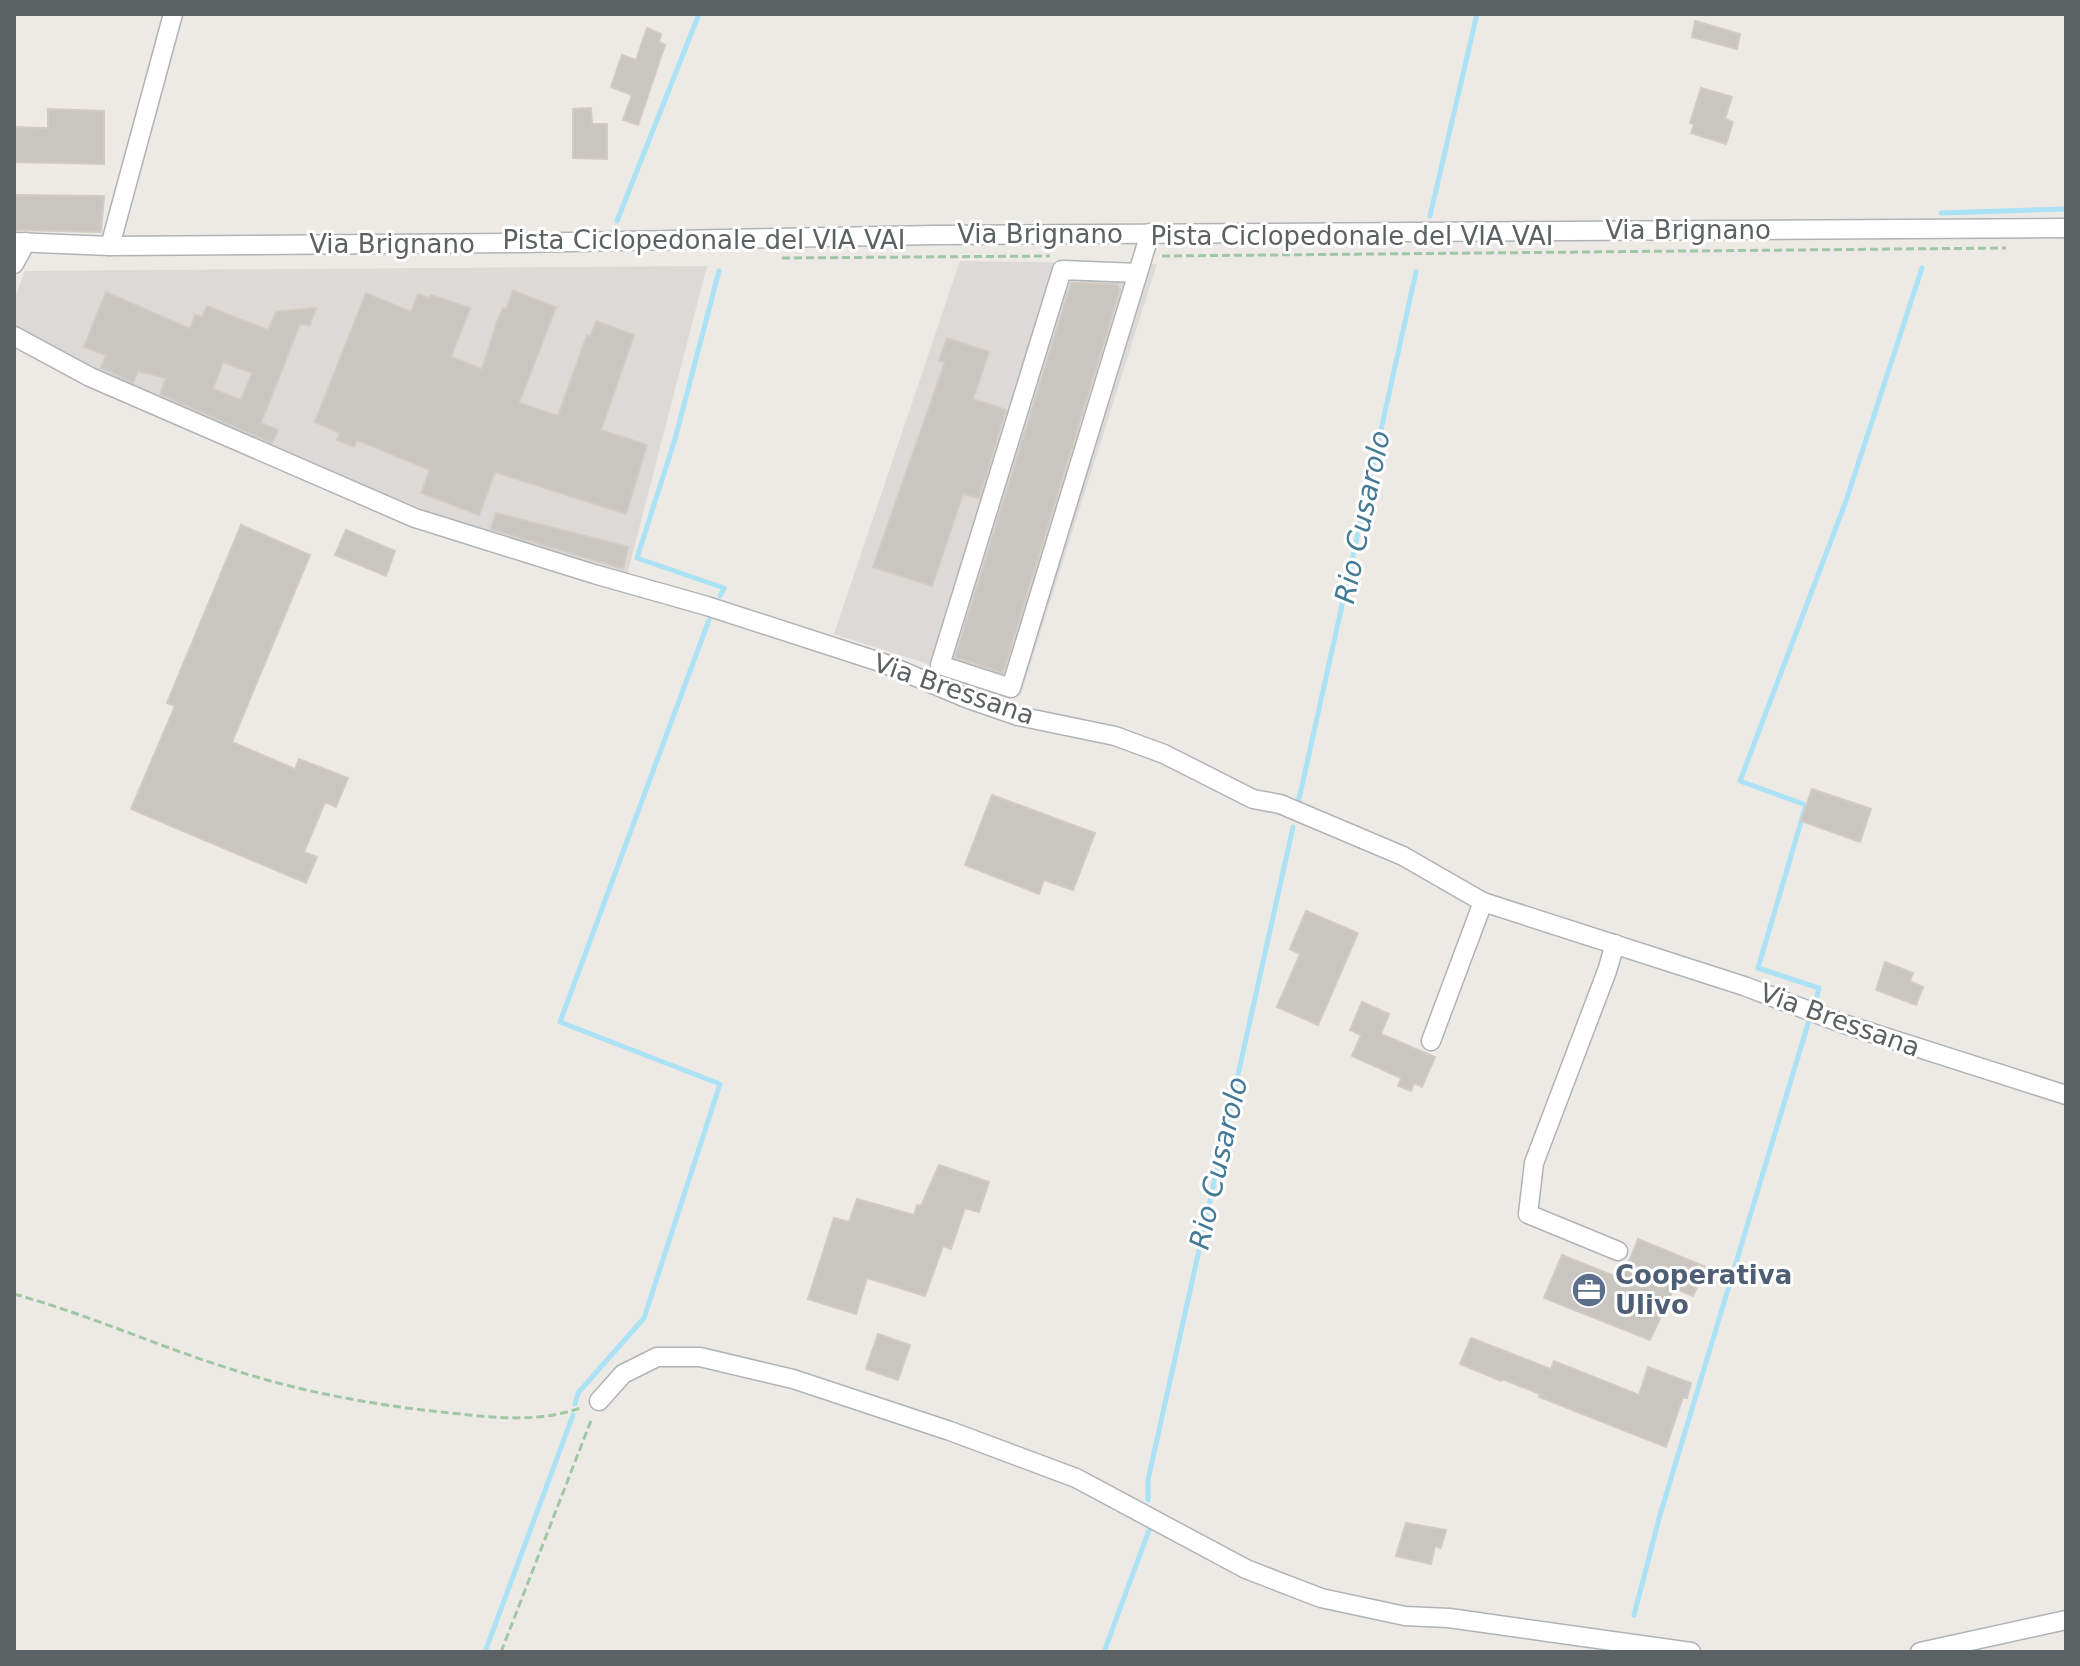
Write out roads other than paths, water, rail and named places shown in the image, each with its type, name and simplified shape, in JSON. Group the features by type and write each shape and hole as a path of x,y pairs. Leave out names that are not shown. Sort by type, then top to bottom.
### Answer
{"street":[{"path":"110,246 173,14"},
{"name":"Via Brignano","path":"20,242 110,246 918,235 2066,228"},
{"path":"1140,264 1062,270 940,665 1011,688 1150,233"},
{"path":"14,264 20,242"},
{"name":"Via Bressana","path":"14,336 90,377 415,518 883,663 1018,716 1115,736 1164,754 1253,799 1280,804 1403,856 1483,902 2066,1095"},
{"path":"1431,1041 1483,902"},
{"path":"1615,944 1534,1163 1528,1214 1618,1251"},
{"path":"599,1401 623,1374 657,1357 700,1357 793,1379 950,1431 1076,1478 1246,1569 1321,1598 1405,1616 1449,1618 1691,1652"},
{"path":"1920,1652 2066,1620"}],"waterway":[{"path":"617,221 699,14"},
{"name":"Rio Cusarolo","path":"1430,216 1477,14"},
{"path":"1941,213 2066,209"},
{"path":"1815,1004 1819,988 1758,968 1806,805 1740,781 1846,501 1922,268"},
{"path":"719,271 675,439 637,558 724,588 720,596"},
{"name":"Rio Cusarolo","path":"1297,808 1416,272"},
{"path":"575,1404 578,1393 644,1318 720,1084 560,1022 709,620"},
{"name":"Rio Cusarolo","path":"1148,1500 1148,1480 1293,827"},
{"path":"1634,1615 1660,1515 1810,1017"},
{"path":"485,1652 573,1415"},
{"name":"Rio Cusarolo","path":"1104,1652 1149,1530"}],"place":[{"name":"Cooperativa Ulivo","path":"1589,1290"}]}
